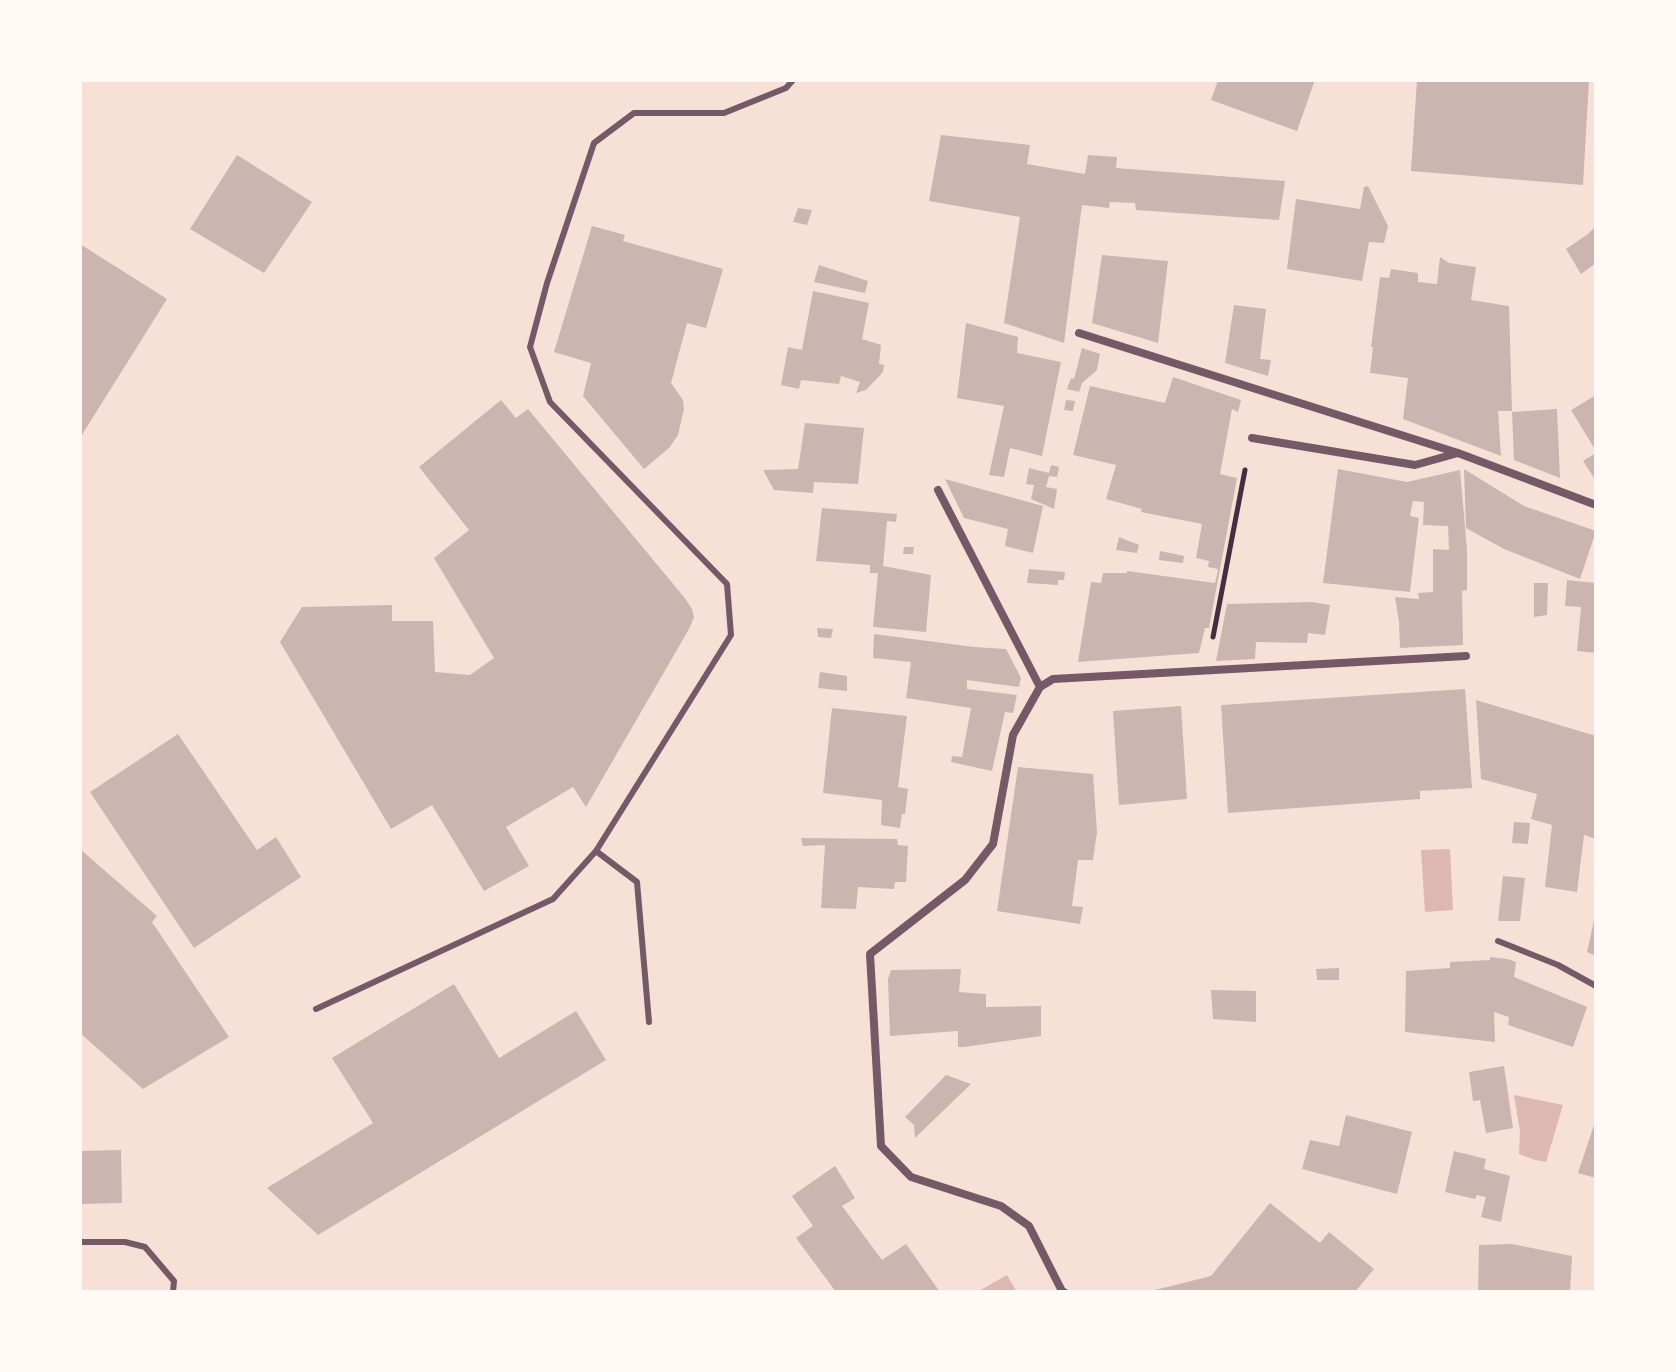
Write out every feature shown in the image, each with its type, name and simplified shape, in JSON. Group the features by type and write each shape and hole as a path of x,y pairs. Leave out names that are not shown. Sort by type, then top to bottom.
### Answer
{"street":[{"path":"1079,333 1458,453 1596,505"},
{"path":"1252,438 1415,465 1458,453"},
{"path":"938,490 1040,687"},
{"path":"1064,1292 1029,1226 1001,1206 911,1177 881,1146 870,954 965,880 993,844 1013,735 1040,687 1053,679 1466,656"}],"lane":[{"path":"316,1009 553,899 596,851 731,635 727,584 550,402 530,347 547,283 594,143 634,113 724,113 786,88 793,80"},
{"path":"596,851 637,882 649,1022"},
{"path":"1498,941 1558,965 1596,986"},
{"path":"80,1242 125,1242 145,1247 174,1281 173,1292"}],"path":[{"path":"1207,670 1252,438"}],"shaded area":[{"path":"1450,849 1453,910 1425,912 1421,850"},
{"path":"1514,1095 1563,1105 1546,1162 1519,1154 1520,1131"},
{"path":"1007,1275 1017,1292 977,1292"}],"building":[{"path":"1218,80 1315,80 1297,131 1211,100"},
{"path":"1417,80 1589,80 1583,185 1411,171"},
{"path":"941,135 1030,145 1027,164 1085,174 1088,155 1117,157 1116,168 1285,181 1279,220 1136,210 1135,203 1110,202 1109,208 1082,205 1064,343 1004,323 1020,217 929,201"},
{"path":"237,155 312,202 264,273 190,229"},
{"path":"1368,186 1388,226 1384,243 1369,242 1362,281 1287,269 1296,199 1360,209 1364,187"},
{"path":"798,208 812,210 807,225 793,222"},
{"path":"592,226 625,235 623,241 723,269 706,328 687,323 671,383 683,400 678,435 669,448 644,469 583,396 591,363 554,352"},
{"path":"1596,226 1596,263 1581,274 1566,249"},
{"path":"80,244 167,299 80,438"},
{"path":"1102,255 1168,261 1158,343 1092,323"},
{"path":"1440,257 1449,263 1476,267 1471,300 1509,306 1512,411 1498,411 1501,456 1403,419 1408,378 1370,373 1380,277 1389,278 1391,269 1418,273 1418,282 1437,284"},
{"path":"819,265 868,281 865,293 814,282"},
{"path":"813,291 869,303 862,339 881,345 879,364 884,365 883,372 866,390 856,393 860,382 841,376 839,384 801,380 799,389 781,385 788,347 802,350"},
{"path":"1234,305 1266,309 1260,359 1271,360 1268,376 1225,363"},
{"path":"966,323 1018,337 1017,353 1061,362 1042,456 1010,448 1004,477 989,475 1004,406 957,398"},
{"path":"1082,348 1100,354 1097,370 1082,383 1079,392 1067,389 1071,378 1074,379"},
{"path":"1173,377 1241,400 1238,412 1232,409 1220,474 1237,478 1209,628 1205,628 1199,653 1078,662 1091,582 1101,583 1103,573 1127,571 1215,583 1218,569 1208,567 1209,561 1196,558 1202,524 1141,512 1142,509 1106,499 1116,465 1073,455 1090,386 1165,403"},
{"path":"1596,395 1596,451 1571,410"},
{"path":"501,400 516,418 528,409 684,597 694,617 586,807 573,787 506,827 529,866 484,891 432,805 391,829 280,642 302,607 392,605 392,621 433,621 435,672 470,675 494,658 434,558 469,530 419,467"},
{"path":"1066,400 1075,401 1073,411 1064,410"},
{"path":"1557,409 1560,478 1514,460 1512,412"},
{"path":"805,423 864,428 858,484 814,482 813,493 774,490 763,470 798,469"},
{"path":"1596,453 1596,481 1583,461"},
{"path":"1051,465 1059,467 1057,477 1049,476 1046,487 1057,489 1054,509 1031,499 1034,485 1026,484 1029,468 1049,473"},
{"path":"1338,469 1407,482 1460,470 1467,550 1467,590 1462,591 1463,645 1400,648 1395,597 1419,599 1418,593 1433,592 1433,549 1449,550 1448,526 1423,525 1424,502 1413,501 1410,516 1419,518 1410,592 1323,583"},
{"path":"1464,469 1524,506 1596,531 1580,579 1504,549 1466,528"},
{"path":"945,479 1043,506 1033,553 1005,546 1008,529 964,518"},
{"path":"822,508 897,514 896,522 887,521 883,566 931,575 926,632 873,627 878,573 870,573 870,565 816,561"},
{"path":"1119,537 1139,545 1137,553 1116,550"},
{"path":"904,547 914,547 913,554 903,554"},
{"path":"1160,551 1184,556 1183,563 1159,560"},
{"path":"1029,569 1065,572 1064,580 1058,580 1058,585 1027,583"},
{"path":"1567,580 1596,583 1596,653 1577,651 1581,607 1565,606"},
{"path":"1534,583 1548,583 1547,615 1534,617"},
{"path":"1312,602 1330,605 1325,635 1308,633 1307,643 1256,642 1255,659 1216,661 1227,604"},
{"path":"817,628 833,629 831,638 818,637"},
{"path":"874,634 1006,649 1021,678 1019,687 967,680 967,689 1017,695 1013,713 1005,712 992,771 951,762 952,756 962,757 971,708 906,698 911,662 873,658"},
{"path":"820,672 847,676 847,691 818,688"},
{"path":"1465,689 1472,788 1420,791 1420,799 1228,813 1221,705"},
{"path":"1476,700 1596,736 1596,839 1584,835 1577,892 1545,887 1552,825 1531,819 1537,794 1481,779"},
{"path":"1181,706 1187,799 1119,805 1113,711"},
{"path":"832,708 907,716 898,787 908,789 900,828 881,825 882,800 823,793"},
{"path":"178,734 257,850 276,837 301,877 194,948 90,792"},
{"path":"1018,767 1093,774 1097,832 1093,860 1078,860 1072,906 1083,907 1080,924 997,911"},
{"path":"1514,822 1530,823 1528,844 1512,843"},
{"path":"801,838 897,839 898,845 908,846 906,882 895,882 894,889 858,887 856,909 821,908 825,845 803,846"},
{"path":"80,849 157,916 152,922 229,1037 143,1089 80,1033"},
{"path":"1503,876 1525,878 1520,921 1498,921"},
{"path":"1596,916 1596,956 1587,952"},
{"path":"1490,957 1516,962 1514,977 1587,1007 1573,1047 1508,1025 1509,1017 1494,1012 1495,1042 1405,1032 1406,971 1450,968 1450,962 1490,960"},
{"path":"1339,968 1339,980 1317,980 1316,969"},
{"path":"961,969 959,992 986,994 986,1007 1041,1006 1041,1036 958,1047 958,1031 890,1036 888,979 891,970"},
{"path":"454,984 499,1058 576,1011 606,1060 318,1235 267,1188 373,1123 332,1058"},
{"path":"1211,990 1256,991 1256,1022 1213,1019"},
{"path":"1504,1066 1513,1128 1486,1133 1480,1100 1473,1101 1469,1072"},
{"path":"946,1075 971,1084 915,1138 914,1125 905,1117"},
{"path":"1346,1115 1412,1132 1397,1194 1302,1169 1310,1140 1339,1146"},
{"path":"1596,1122 1596,1178 1578,1173"},
{"path":"121,1150 122,1203 80,1204 80,1151"},
{"path":"1454,1151 1486,1159 1484,1169 1510,1176 1501,1222 1481,1217 1486,1197 1477,1195 1475,1199 1445,1192"},
{"path":"835,1166 855,1198 842,1206 882,1260 906,1244 940,1292 836,1292 796,1238 813,1226 792,1196"},
{"path":"1270,1203 1320,1243 1329,1232 1374,1269 1355,1292 1147,1292 1211,1276"},
{"path":"1512,1244 1572,1256 1570,1292 1478,1292 1479,1245"}]}
